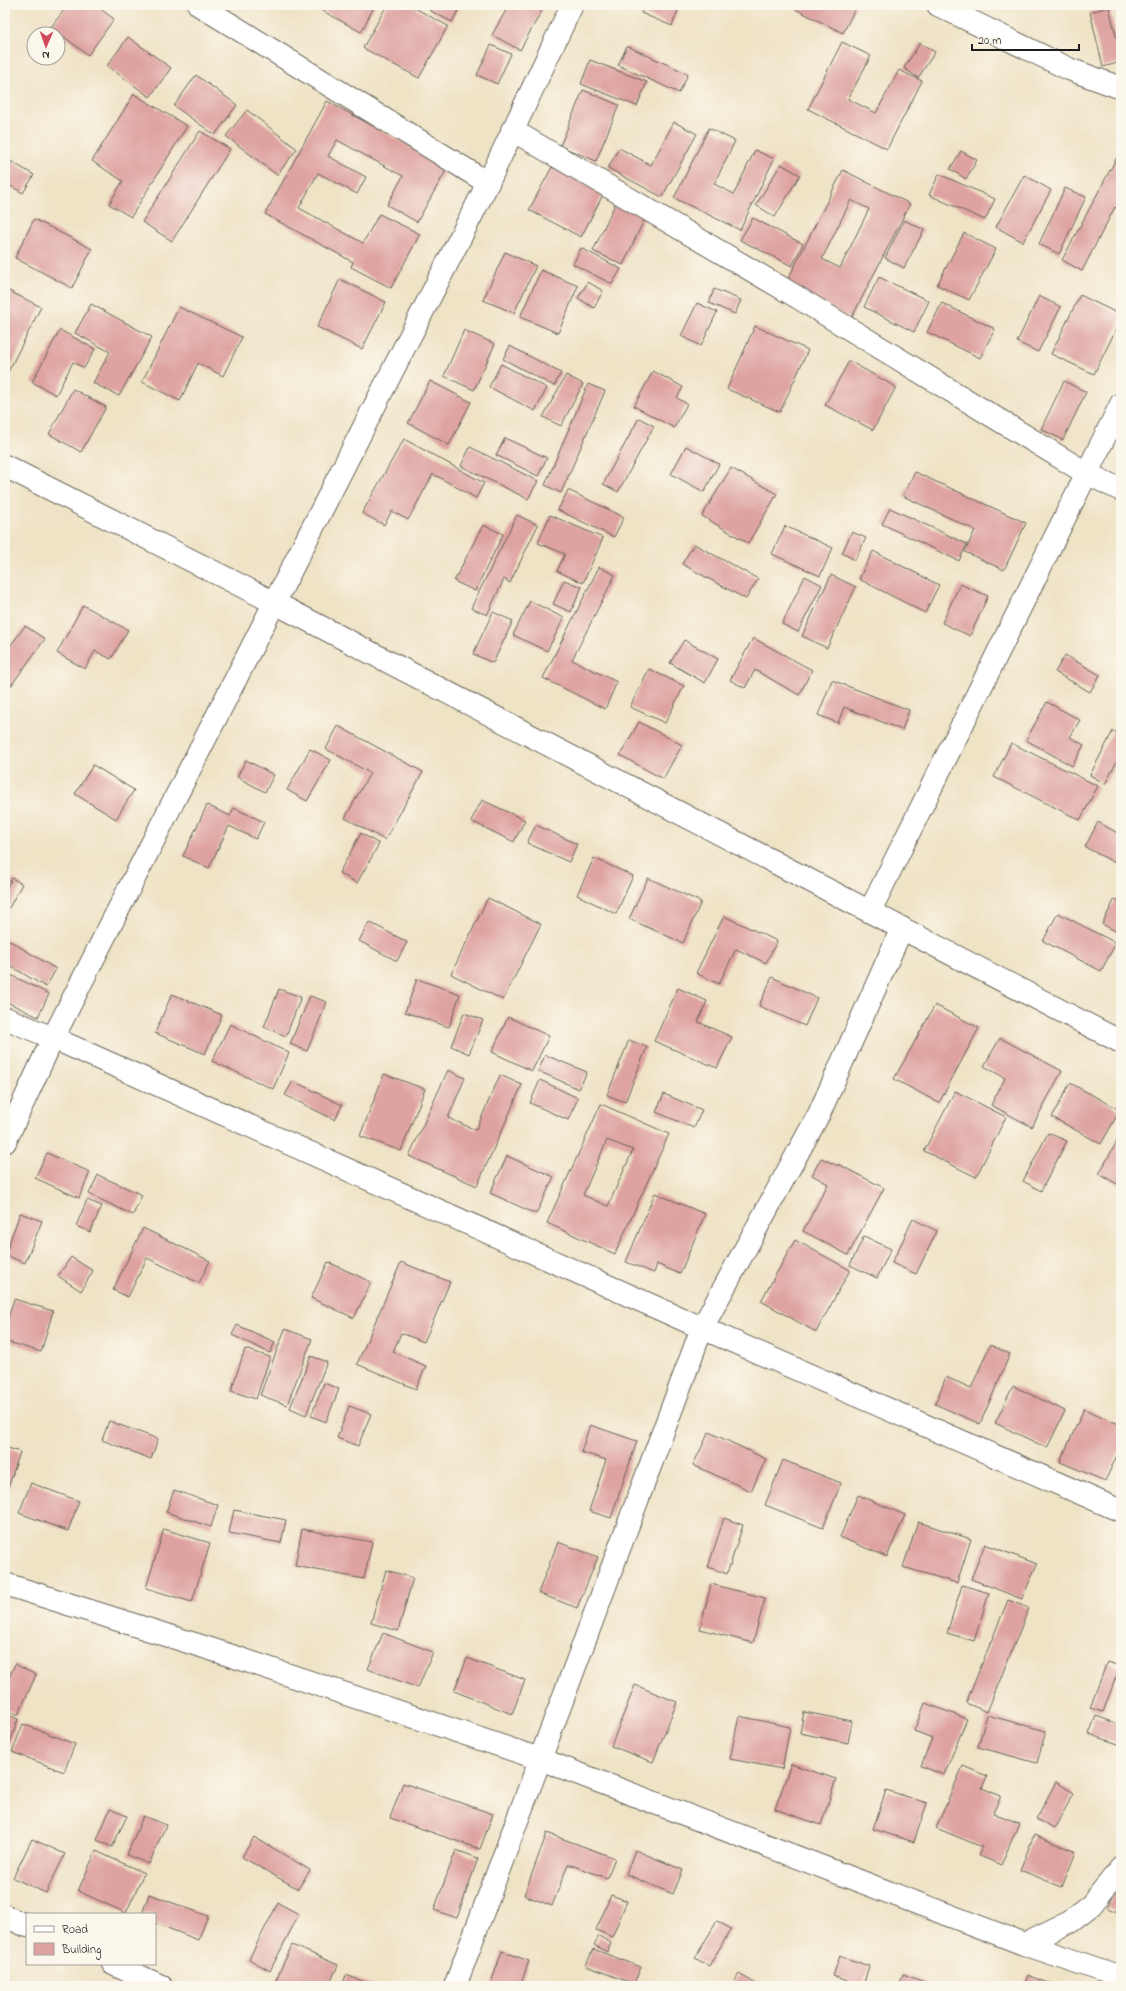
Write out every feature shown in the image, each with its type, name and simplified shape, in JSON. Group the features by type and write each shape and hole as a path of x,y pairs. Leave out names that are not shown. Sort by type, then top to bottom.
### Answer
{"street":[{"path":"199,5 488,183"},
{"path":"5,1142 53,1038 488,183 572,5"},
{"path":"938,5 1069,69 1121,88"},
{"path":"512,130 792,294 1086,473 1121,490"},
{"path":"870,910 1121,404"},
{"path":"5,466 275,603 870,910 1121,1042"},
{"path":"455,1986 702,1328 819,1114 902,928"},
{"path":"5,1018 53,1038 702,1328 1121,1511"},
{"path":"5,1584 226,1654 540,1759 1024,1944 1121,1977"},
{"path":"1024,1944 1069,1922 1091,1905 1121,1868"},
{"path":"5,1916 26,1926"},
{"path":"115,1965 161,1986"}],"building":[{"path":"68,5 95,5 114,19 88,55 66,38 66,26 52,26"},
{"path":"312,5 375,5 361,32"},
{"path":"387,5 409,5 448,26 419,78 363,48"},
{"path":"432,5 461,5 452,22 429,10"},
{"path":"509,5 545,5 520,50 492,35"},
{"path":"645,5 680,5 672,26 641,13"},
{"path":"787,5 857,5 843,33"},
{"path":"1109,7 1117,40 1121,39 1121,62 1103,67 1090,12"},
{"path":"128,37 171,68 150,97 107,66"},
{"path":"842,42 871,56 848,99 876,113 899,70 922,81 887,149 808,109"},
{"path":"920,43 935,52 918,78 904,68"},
{"path":"491,45 511,54 497,84 477,75"},
{"path":"627,46 688,74 679,93 618,65"},
{"path":"590,60 647,82 637,106 581,84"},
{"path":"196,75 237,105 215,135 174,106"},
{"path":"583,90 619,105 596,161 560,146"},
{"path":"134,94 187,126 131,217 109,204 123,181 92,161"},
{"path":"327,101 448,167 417,222 387,205 403,176 337,140 328,156 366,177 357,194 318,173 299,208 363,243 379,214 420,234 391,288 351,267 353,262 265,214"},
{"path":"247,110 297,149 277,175 226,136"},
{"path":"674,122 697,134 662,197 608,168 619,148 651,165"},
{"path":"709,128 735,141 714,184 734,194 755,150 774,159 740,230 674,198"},
{"path":"200,131 230,149 172,241 142,222"},
{"path":"961,151 977,160 966,179 950,169"},
{"path":"1117,157 1121,159 1121,210 1115,207 1082,271 1062,260"},
{"path":"5,158 34,175 23,193 5,183"},
{"path":"781,164 800,175 775,217 756,205"},
{"path":"552,167 604,193 581,237 529,210"},
{"path":"843,170 910,204 851,319 786,283","holes":["851,200 869,209 840,268 822,259"]},
{"path":"939,174 995,199 985,220 929,195"},
{"path":"1024,175 1051,190 1023,242 996,227"},
{"path":"1065,188 1086,197 1059,254 1039,244"},
{"path":"616,202 646,216 623,265 593,251"},
{"path":"753,218 803,244 792,266 740,240"},
{"path":"34,219 92,249 72,288 15,258"},
{"path":"904,220 924,230 904,268 885,258"},
{"path":"964,233 996,249 969,300 937,285"},
{"path":"581,248 621,269 612,284 573,264"},
{"path":"505,252 536,266 514,313 483,300"},
{"path":"541,270 578,286 558,333 520,317"},
{"path":"879,277 929,301 914,332 864,307"},
{"path":"340,279 386,302 362,349 317,327"},
{"path":"588,282 603,291 594,308 578,298"},
{"path":"5,289 41,307 5,378"},
{"path":"714,289 741,300 735,314 709,303"},
{"path":"1080,295 1121,315 1121,319 1094,374 1051,354"},
{"path":"1039,296 1061,307 1038,352 1017,342"},
{"path":"697,303 717,312 701,346 681,336"},
{"path":"942,303 995,329 980,358 927,332"},
{"path":"91,304 152,337 119,396 93,383 110,352 75,333"},
{"path":"179,307 242,337 223,376 198,363 180,401 142,382"},
{"path":"755,326 808,350 780,412 727,389"},
{"path":"60,330 95,349 84,368 73,362 56,395 32,382"},
{"path":"464,330 495,344 474,390 444,376"},
{"path":"510,346 561,373 554,386 503,359"},
{"path":"849,361 896,387 873,430 825,405"},
{"path":"501,364 547,388 535,411 489,387"},
{"path":"653,371 683,387 677,398 687,404 674,428 634,406"},
{"path":"566,375 583,384 561,426 543,417"},
{"path":"430,381 471,402 449,445 408,423"},
{"path":"1064,381 1086,392 1063,440 1041,429"},
{"path":"588,384 605,391 561,493 545,485"},
{"path":"73,389 106,407 81,452 49,434"},
{"path":"639,418 654,426 618,492 603,484"},
{"path":"505,438 547,458 538,476 496,455"},
{"path":"404,439 484,483 476,498 433,474 408,520 392,511 384,525 362,513"},
{"path":"686,446 719,464 704,492 671,474"},
{"path":"470,447 538,481 528,499 461,466"},
{"path":"731,468 777,494 748,543 702,516"},
{"path":"915,472 1026,523 1004,570 965,552 975,530 903,496"},
{"path":"568,490 624,517 614,537 558,510"},
{"path":"890,508 967,544 959,561 882,524"},
{"path":"517,515 538,525 510,583 504,579 487,615 471,608"},
{"path":"550,515 603,538 583,583 557,571 565,554 538,543"},
{"path":"483,525 503,534 475,591 454,581"},
{"path":"785,526 833,548 820,576 772,554"},
{"path":"852,532 866,538 855,560 842,553"},
{"path":"694,544 758,579 746,599 682,564"},
{"path":"873,551 939,585 925,613 859,579"},
{"path":"599,567 615,575 572,660 617,682 605,709 543,678"},
{"path":"831,575 856,587 827,648 802,636"},
{"path":"805,576 822,585 798,632 782,624"},
{"path":"564,580 582,587 571,612 553,604"},
{"path":"960,584 988,596 970,636 942,623"},
{"path":"530,601 564,618 547,651 513,635"},
{"path":"83,605 128,630 111,659 95,651 85,669 57,653"},
{"path":"493,612 513,621 493,663 473,654"},
{"path":"25,626 45,639 10,687 5,684 5,653"},
{"path":"753,638 812,670 799,695 755,670 745,688 730,680"},
{"path":"684,640 718,659 705,683 670,663"},
{"path":"1065,655 1100,675 1090,692 1055,672"},
{"path":"649,669 684,686 665,723 630,707"},
{"path":"832,680 909,710 902,730 844,707 838,723 818,715"},
{"path":"1047,702 1080,720 1070,737 1084,745 1072,766 1026,740"},
{"path":"639,722 682,745 663,779 620,755"},
{"path":"338,726 423,772 385,840 345,818 370,773 326,749"},
{"path":"1113,731 1121,735 1121,754 1105,784 1090,775"},
{"path":"1011,743 1098,786 1080,820 994,777"},
{"path":"310,749 331,760 307,801 287,790"},
{"path":"246,760 274,775 265,792 237,777"},
{"path":"93,765 134,790 116,819 75,794"},
{"path":"482,800 525,820 514,842 471,821"},
{"path":"207,805 230,816 234,808 264,822 256,839 229,826 209,868 183,856"},
{"path":"1098,822 1121,835 1121,866 1085,847"},
{"path":"536,825 577,844 569,862 527,843"},
{"path":"361,833 379,844 357,883 339,873"},
{"path":"594,858 633,876 616,914 577,895"},
{"path":"12,878 22,884 5,915 5,891"},
{"path":"648,878 701,902 683,943 629,919"},
{"path":"488,898 541,924 503,1000 451,974"},
{"path":"1115,899 1121,902 1121,934 1102,924"},
{"path":"1058,913 1116,943 1101,971 1043,941"},
{"path":"724,916 777,941 766,963 736,949 719,984 696,973"},
{"path":"369,922 407,942 397,961 359,941"},
{"path":"5,938 56,969 46,987 5,963"},
{"path":"5,972 49,994 38,1017 5,1001"},
{"path":"772,977 817,998 805,1026 759,1006"},
{"path":"417,979 460,994 449,1027 405,1012"},
{"path":"678,988 707,1001 698,1022 732,1037 717,1068 654,1041"},
{"path":"279,989 301,997 286,1036 264,1027"},
{"path":"172,994 222,1015 205,1054 155,1033"},
{"path":"310,996 327,1002 307,1051 290,1044"},
{"path":"935,1005 979,1028 939,1103 894,1079"},
{"path":"464,1013 483,1020 469,1054 451,1046"},
{"path":"508,1017 549,1036 532,1071 492,1052"},
{"path":"230,1024 289,1053 273,1089 212,1061"},
{"path":"1000,1038 1062,1071 1032,1127 991,1105 1005,1078 984,1066"},
{"path":"629,1040 647,1047 625,1102 607,1095"},
{"path":"545,1055 587,1072 579,1089 538,1071"},
{"path":"448,1070 465,1078 448,1118 476,1130 500,1075 522,1085 477,1186 409,1156"},
{"path":"384,1074 425,1089 401,1151 360,1136"},
{"path":"540,1080 578,1098 568,1120 530,1103"},
{"path":"293,1081 342,1105 335,1120 285,1095"},
{"path":"1070,1083 1120,1110 1101,1144 1052,1117"},
{"path":"955,1091 1006,1117 976,1177 924,1151"},
{"path":"664,1094 702,1110 694,1128 656,1112"},
{"path":"601,1104 669,1134 615,1254 547,1223","holes":["607,1140 633,1150 608,1206 583,1195"]},
{"path":"1048,1133 1067,1141 1041,1191 1023,1181"},
{"path":"1121,1134 1121,1186 1099,1174"},
{"path":"47,1153 90,1172 79,1198 35,1178"},
{"path":"507,1156 554,1177 536,1214 490,1193"},
{"path":"821,1158 838,1166 838,1164 884,1188 848,1255 803,1231 828,1184 812,1175"},
{"path":"98,1175 142,1195 133,1215 89,1194"},
{"path":"655,1193 705,1214 680,1274 657,1264 654,1273 626,1262"},
{"path":"87,1200 102,1206 90,1232 76,1226"},
{"path":"20,1213 42,1221 25,1263 5,1255"},
{"path":"913,1219 937,1231 916,1274 892,1263"},
{"path":"143,1228 210,1261 199,1283 147,1258 128,1297 113,1290"},
{"path":"864,1236 891,1249 877,1278 850,1265"},
{"path":"795,1240 850,1270 816,1332 761,1301"},
{"path":"71,1257 93,1271 81,1291 58,1276"},
{"path":"328,1262 371,1282 354,1318 311,1298"},
{"path":"401,1262 450,1282 424,1342 401,1333 393,1352 426,1366 416,1389 357,1364"},
{"path":"14,1299 53,1311 41,1352 5,1341 5,1327"},
{"path":"237,1325 275,1342 270,1353 232,1335"},
{"path":"285,1329 312,1339 287,1405 260,1395"},
{"path":"990,1345 1010,1354 980,1424 935,1404 946,1377 971,1388"},
{"path":"245,1349 270,1357 256,1399 231,1391"},
{"path":"311,1356 327,1362 306,1415 290,1408"},
{"path":"324,1383 339,1389 326,1422 311,1416"},
{"path":"1013,1386 1065,1411 1047,1448 995,1423"},
{"path":"349,1406 371,1414 358,1446 337,1438"},
{"path":"1084,1409 1121,1425 1121,1447 1105,1481 1060,1462"},
{"path":"109,1421 158,1439 151,1459 102,1440"},
{"path":"590,1425 637,1441 611,1518 589,1511 606,1460 581,1452"},
{"path":"709,1432 766,1459 751,1491 693,1465"},
{"path":"5,1447 20,1452 5,1497"},
{"path":"783,1460 841,1483 823,1528 765,1505"},
{"path":"31,1483 79,1501 68,1531 19,1513"},
{"path":"174,1490 218,1505 211,1527 166,1512"},
{"path":"858,1495 905,1515 887,1557 840,1537"},
{"path":"234,1510 286,1520 281,1543 229,1533"},
{"path":"724,1518 743,1525 727,1574 708,1567"},
{"path":"918,1522 971,1539 957,1583 903,1567"},
{"path":"164,1529 210,1543 192,1602 146,1588"},
{"path":"302,1529 372,1542 364,1579 295,1566"},
{"path":"558,1542 598,1557 577,1608 538,1593"},
{"path":"985,1544 1037,1564 1022,1599 971,1579"},
{"path":"386,1570 413,1578 398,1631 371,1623"},
{"path":"711,1584 765,1598 753,1643 700,1629"},
{"path":"962,1585 989,1593 974,1641 947,1633"},
{"path":"1008,1600 1029,1608 987,1712 966,1703"},
{"path":"383,1633 433,1652 418,1688 368,1669"},
{"path":"467,1658 525,1680 512,1714 454,1691"},
{"path":"1107,1662 1120,1666 1103,1712 1090,1708"},
{"path":"15,1664 36,1675 18,1715 5,1709 5,1686"},
{"path":"635,1685 677,1702 653,1762 611,1746"},
{"path":"925,1703 967,1719 944,1775 921,1766 932,1738 914,1731"},
{"path":"804,1712 852,1721 848,1743 800,1733"},
{"path":"5,1714 18,1719 7,1752 5,1751"},
{"path":"987,1715 1046,1731 1037,1763 978,1747"},
{"path":"739,1716 790,1727 782,1769 730,1759"},
{"path":"1096,1716 1121,1725 1121,1745 1089,1734"},
{"path":"23,1724 75,1744 64,1772 12,1752"},
{"path":"791,1764 836,1779 821,1825 775,1809"},
{"path":"963,1766 987,1776 982,1788 1001,1796 993,1813 1019,1823 1001,1865 978,1855 982,1847 936,1828"},
{"path":"1056,1782 1074,1793 1054,1829 1036,1819"},
{"path":"403,1783 493,1814 480,1849 390,1818"},
{"path":"886,1790 927,1803 914,1842 873,1829"},
{"path":"110,1809 127,1816 112,1847 97,1840"},
{"path":"143,1816 166,1825 149,1864 127,1855"},
{"path":"547,1833 615,1858 607,1878 568,1864 552,1906 524,1895"},
{"path":"1034,1835 1076,1852 1062,1887 1020,1870"},
{"path":"254,1837 310,1870 298,1889 242,1857"},
{"path":"32,1839 65,1854 46,1893 13,1878"},
{"path":"456,1850 478,1858 457,1918 434,1910"},
{"path":"635,1850 683,1870 673,1894 626,1874"},
{"path":"96,1851 144,1873 126,1913 78,1891"},
{"path":"1121,1877 1121,1913 1108,1908"},
{"path":"149,1894 208,1916 198,1940 156,1923 156,1913 142,1913"},
{"path":"611,1895 627,1901 612,1937 596,1930"},
{"path":"278,1903 299,1914 270,1971 249,1959"},
{"path":"717,1921 731,1929 709,1966 695,1958"},
{"path":"599,1936 611,1943 607,1952 594,1945"},
{"path":"292,1945 338,1965 329,1986 273,1986"},
{"path":"593,1949 641,1967 634,1984 586,1966"},
{"path":"502,1951 529,1961 520,1986 490,1986"},
{"path":"840,1956 869,1966 863,1986 833,1976"},
{"path":"739,1974 760,1986 732,1986"},
{"path":"903,1974 927,1983 926,1986 899,1986"},
{"path":"346,1975 376,1986 342,1986"},
{"path":"1028,1975 1056,1986 1024,1986"},
{"path":"5,1979 14,1983 12,1986 5,1986"}]}
